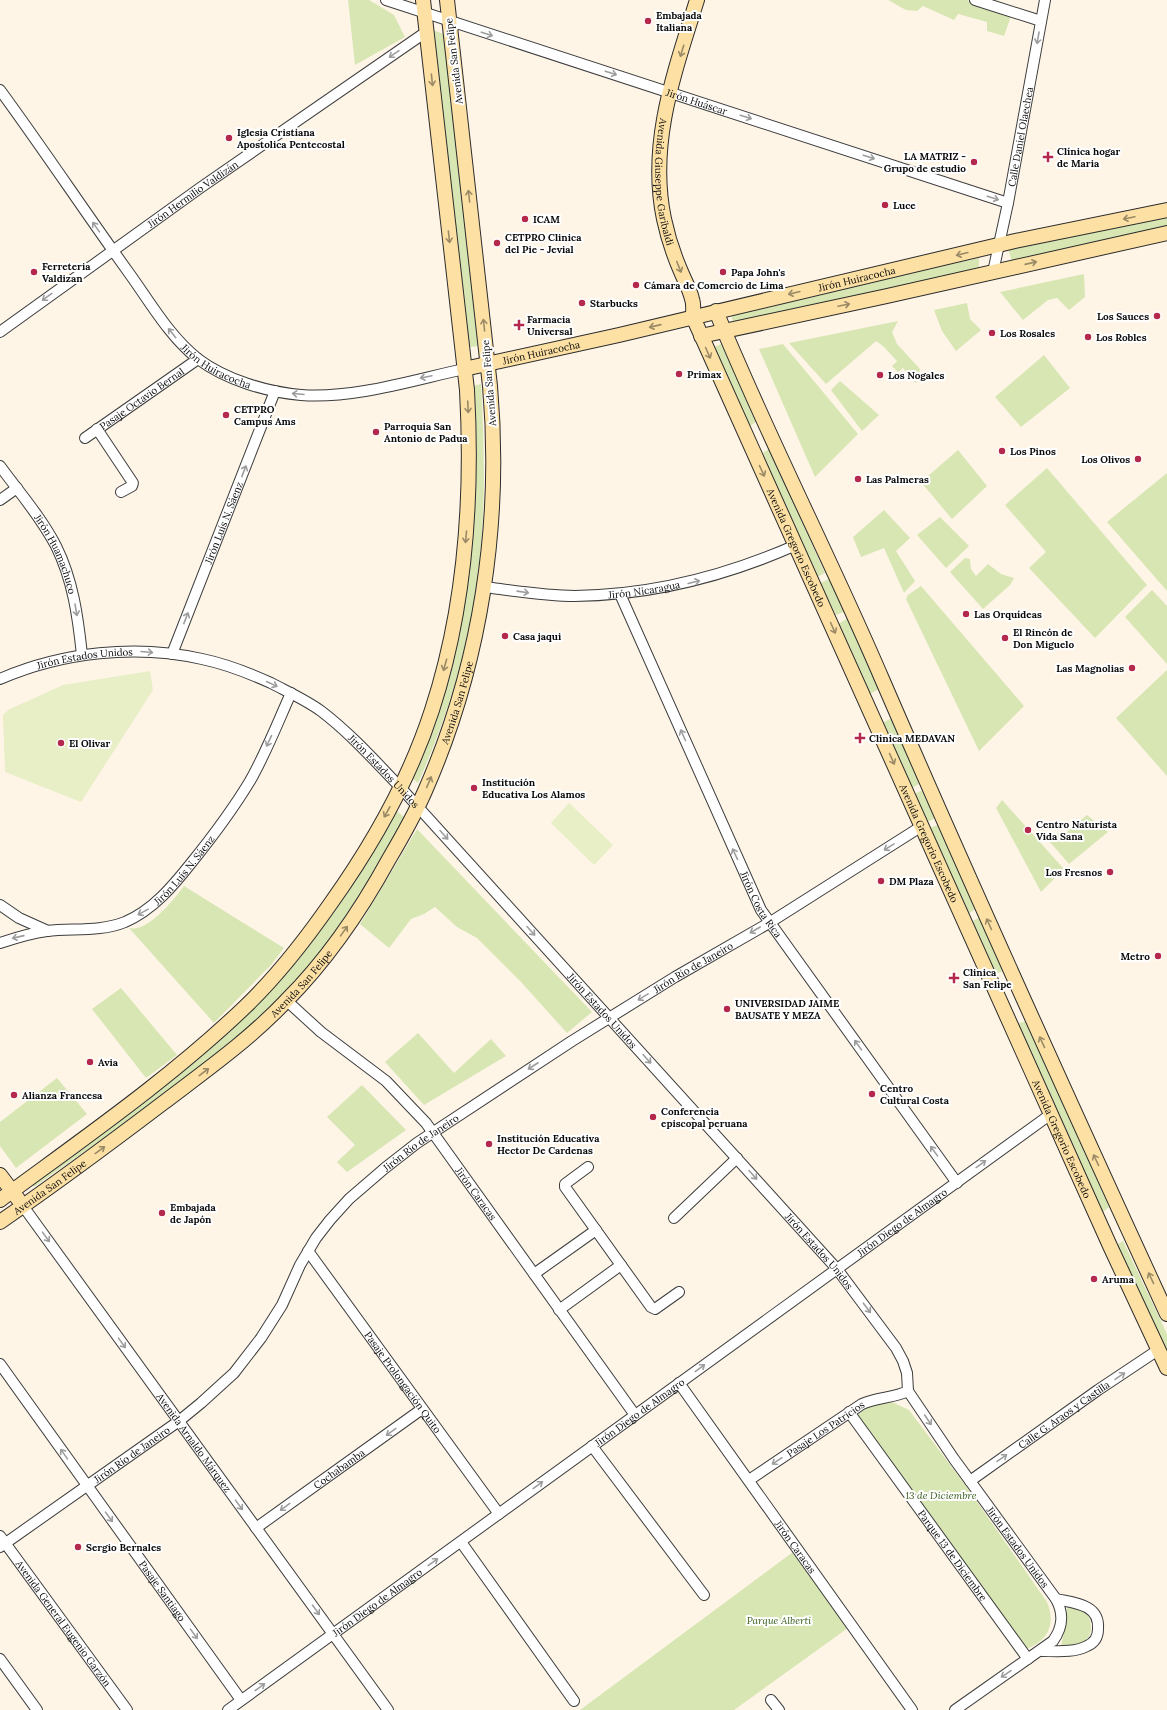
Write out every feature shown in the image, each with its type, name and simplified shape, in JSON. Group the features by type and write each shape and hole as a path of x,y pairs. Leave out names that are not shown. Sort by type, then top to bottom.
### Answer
{"street":[{"name":"Jirón Huáscar","path":"386,0 423,7 450,22 1008,203"},
{"name":"Avenida San Felipe","path":"0,1222 120,1136 221,1059 287,1001 318,965 356,915 386,865 433,772 461,689 480,616 485,587 493,479 492,400 447,0"},
{"name":"Avenida Giuseppe Garibaldi","path":"693,317 692,299 671,244 664,218 660,192 660,154 669,92 697,0"},
{"path":"975,0 1041,21"},
{"name":"Calle Daniel Olaechea","path":"993,272 1000,246 1045,0"},
{"name":"Avenida San Felipe","path":"0,1200 167,1076 247,1004 295,951 336,896 370,844 400,787 432,710 449,652 462,578 467,537 470,441 464,369 423,7"},
{"name":"Jirón Hermilio Valdizán","path":"0,332 112,250 245,156 426,32"},
{"name":"Jirón Huiracocha","path":"0,90 112,250 174,335 198,359 224,374 275,391 318,395 349,393 488,364 1000,246 1167,210"},
{"path":"701,336 1167,233"},
{"path":"815,288 821,310"},
{"name":"Avenida Gregorio Escobedo","path":"716,312 740,370 883,680 1020,993 1167,1314"},
{"name":"Avenida Gregorio Escobedo","path":"693,317 1108,1241 1167,1368"},
{"name":"Pasaje Octavio Bernal","path":"85,438 198,359"},
{"name":"Jirón Luís N. Sáenz","path":"172,654 275,391"},
{"path":"97,429 133,483 132,486 121,492"},
{"name":"Jirón Huamachuco","path":"0,466 42,522 56,546 67,572 74,598 82,655"},
{"path":"0,500 17,488"},
{"name":"Jirón Nicaragua","path":"485,587 530,593 575,596 620,594 657,589 700,580 763,560 796,545"},
{"name":"Jirón Costa Rica","path":"620,594 761,910 956,1182"},
{"name":"Jirón Estados Unidos","path":"0,679 56,659 82,655 140,652 202,658 230,667 291,693 321,712 350,736 400,787 738,1158 837,1269 896,1348 907,1373 908,1390 970,1481 1056,1599 1061,1613 1060,1631 1053,1641 1042,1651 1028,1659 955,1710"},
{"path":"860,688 868,692 872,692 879,688 883,680"},
{"name":"Jirón Luís N. Sáenz","path":"0,943 14,938 48,931 107,927 125,922 151,908 175,884 227,816 250,780 291,693"},
{"path":"870,709 872,702 877,697 883,696 890,698"},
{"name":"Jirón Río de Janeiro","path":"2,1542 179,1421 234,1373 261,1338 282,1305 308,1252 330,1220 349,1199 412,1148 432,1133 610,1018 675,977 769,923 922,826"},
{"path":"0,905 19,918 48,931"},
{"path":"1001,1001 1020,993"},
{"name":"Jirón Caracas","path":"287,1001 321,1032 386,1081 426,1124 635,1415"},
{"name":"Jirón Diego de Almagro","path":"228,1710 1051,1114"},
{"path":"674,1218 738,1158"},
{"path":"588,1167 565,1184 565,1187 621,1265 653,1308 679,1292"},
{"name":"Avenida Arnaldo Márquez","path":"0,1175 388,1710"},
{"path":"1108,1241 1127,1228"},
{"path":"534,1274 596,1230"},
{"name":"Pasaje Prolongación Quito","path":"308,1252 499,1514"},
{"path":"559,1310 621,1265"},
{"name":"Calle G. Araos y Castilla","path":"970,1481 1098,1390 1158,1350"},
{"name":"Pasaje Santiago","path":"0,1364 241,1700"},
{"name":"Jirón Caracas","path":"679,1383 912,1710"},
{"name":"Pasaje Los Patricios","path":"749,1480 849,1412 872,1399 894,1396 908,1390"},
{"name":"Cochabamba","path":"256,1528 422,1409"},
{"name":"Parque 13 de Diciembre","path":"849,1412 1028,1659"},
{"path":"592,1446 704,1595"},
{"name":"Avenida General Eugenio Garzón","path":"2,1542 127,1710"},
{"path":"461,1542 574,1701"},
{"name":"Jirón Estados Unidos","path":"1042,1651 1080,1649 1093,1642 1097,1636 1098,1621 1090,1608 1082,1604 1056,1599"},
{"path":"0,1659 37,1710"},
{"path":"771,1700 779,1710"}],"green space":[{"path":"348,0 369,0 394,15 405,37 355,65"},
{"path":"888,0 967,0 1011,16 1004,36 987,31 987,22 958,14 954,20 923,6 917,11 906,10"},
{"path":"427,28 444,34 478,346 463,348"},
{"path":"1167,215 1167,227 1012,261 1008,249"},
{"path":"979,258 979,270 734,326 730,311"},
{"path":"1084,274 1085,297 1069,310 1057,298 1048,300 1023,320 1000,292"},
{"path":"967,303 970,319 981,330 956,351 942,331 934,310"},
{"path":"898,321 892,332 897,344 920,369 916,383 903,368 898,372 892,366 897,361 883,346 876,341 826,384 789,343"},
{"path":"723,343 758,420 749,427 714,347"},
{"path":"783,344 858,434 815,477 759,349"},
{"path":"1044,355 1070,388 1021,427 995,397"},
{"path":"840,381 879,415 862,431 831,390"},
{"path":"481,384 484,492 482,535 477,585 466,643 450,701 430,756 418,783 406,773 419,742 465,557 464,388"},
{"path":"769,449 825,573 815,578 763,453"},
{"path":"958,450 987,486 952,519 921,482"},
{"path":"1047,468 1147,585 1095,638 1029,568 1046,552 1005,505"},
{"path":"1167,473 1167,591 1107,522"},
{"path":"884,510 910,538 896,551 915,581 904,593 884,548 861,557 853,537"},
{"path":"940,517 969,546 946,568 917,535"},
{"path":"965,558 970,559 971,569 976,576 988,564 1001,574 1014,578 1010,585 983,609 950,572"},
{"path":"829,579 844,612 836,615 820,583"},
{"path":"921,586 1024,706 979,751 906,599 908,595"},
{"path":"1152,590 1167,606 1167,664 1125,617"},
{"path":"848,618 879,689 870,694 838,624"},
{"path":"1167,670 1167,776 1116,718"},
{"name":"El Olivar","path":"150,671 153,690 81,802 5,772 3,715 8,710 63,685"},
{"path":"894,717 922,782 912,788 882,723"},
{"path":"925,789 938,817 927,822 914,794"},
{"path":"1002,800 1064,869 1041,892 996,808"},
{"path":"569,803 613,845 594,865 551,823"},
{"path":"392,807 404,817 373,872 352,908 328,943 285,993 218,1054 182,1082 34,1187 30,1182 263,994"},
{"path":"1087,815 1108,832 1069,864 1049,841 1058,833 1062,836"},
{"path":"938,825 976,909 966,915 929,828"},
{"path":"417,829 592,1012 567,1033 521,982 477,938 457,927 435,907 424,914 411,919 389,948 360,924"},
{"path":"184,886 284,948 271,965 214,1023 129,928 136,928 144,925 160,914"},
{"path":"979,918 1003,971 992,976 968,923"},
{"path":"121,988 177,1055 146,1078 92,1009"},
{"path":"1027,1021 1109,1207 1102,1213 1015,1024"},
{"path":"418,1033 454,1073 491,1039 506,1056 424,1105 385,1062"},
{"path":"57,1078 87,1114 16,1168 0,1146 0,1122"},
{"path":"362,1085 406,1130 347,1172 337,1162 355,1145 327,1117"},
{"path":"1123,1241 1167,1334 1167,1359 1117,1248 1118,1244"},
{"name":"13 de Diciembre","path":"882,1401 892,1402 909,1410 966,1486 1047,1602 1051,1619 1050,1626 1043,1638 1038,1643 1023,1650 853,1416 871,1403"},
{"name":"Parque Alberti","path":"793,1552 848,1628 734,1710 580,1710"},
{"path":"1067,1606 1083,1610 1090,1620 1091,1630 1088,1639 1078,1645 1061,1646 1067,1620"}],"place":[{"name":"Embajada Italiana","path":"648,21"},
{"name":"Iglesia Cristiana Apostolica Pentecostal","path":"229,138"},
{"name":"Clínica hogar de Maria","path":"1048,157"},
{"name":"LA MATRIZ - Grupo de estudio","path":"974,162"},
{"name":"Luce","path":"885,205"},
{"name":"ICAM","path":"525,219"},
{"name":"CETPRO Clinica del Pie - Jevial","path":"497,243"},
{"name":"Ferreteria Valdizan","path":"34,272"},
{"name":"Papa John's","path":"723,272"},
{"name":"Cámara de Comercio de Lima","path":"636,285"},
{"name":"Starbucks","path":"582,303"},
{"name":"Los Sauces","path":"1157,316"},
{"name":"Farmacia Universal","path":"519,325"},
{"name":"Los Rosales","path":"992,333"},
{"name":"Los Robles","path":"1088,337"},
{"name":"Primax","path":"679,374"},
{"name":"Los Nogales","path":"880,375"},
{"name":"CETPRO Campus Ams","path":"226,415"},
{"name":"Parroquia San Antonio de Padua","path":"376,432"},
{"name":"Los Pinos","path":"1002,451"},
{"name":"Los Olivos","path":"1138,459"},
{"name":"Las Palmeras","path":"858,479"},
{"name":"Las Orquídeas","path":"966,614"},
{"name":"Casa jaqui","path":"505,636"},
{"name":"El Rincón de Don Miguelo","path":"1005,638"},
{"name":"Las Magnolias","path":"1132,668"},
{"name":"Clínica MEDAVAN","path":"860,738"},
{"name":"El Olivar","path":"61,743"},
{"name":"Institución Educativa Los Alamos","path":"474,788"},
{"name":"Centro Naturista Vida Sana","path":"1028,830"},
{"name":"Los Fresnos","path":"1110,872"},
{"name":"DM Plaza","path":"881,881"},
{"name":"Metro","path":"1158,956"},
{"name":"Clinica San Felipe","path":"954,978"},
{"name":"UNIVERSIDAD JAIME BAUSATE Y MEZA","path":"727,1009"},
{"name":"Avia","path":"90,1062"},
{"name":"Centro Cultural Costa","path":"872,1094"},
{"name":"Alianza Francesa","path":"14,1095"},
{"name":"Conferencia episcopal peruana","path":"653,1117"},
{"name":"Institución Educativa Hector De Cardenas","path":"489,1144"},
{"name":"Embajada de Japón","path":"162,1213"},
{"name":"Aruma","path":"1094,1279"},
{"name":"Sergio Bernales","path":"78,1547"}]}
